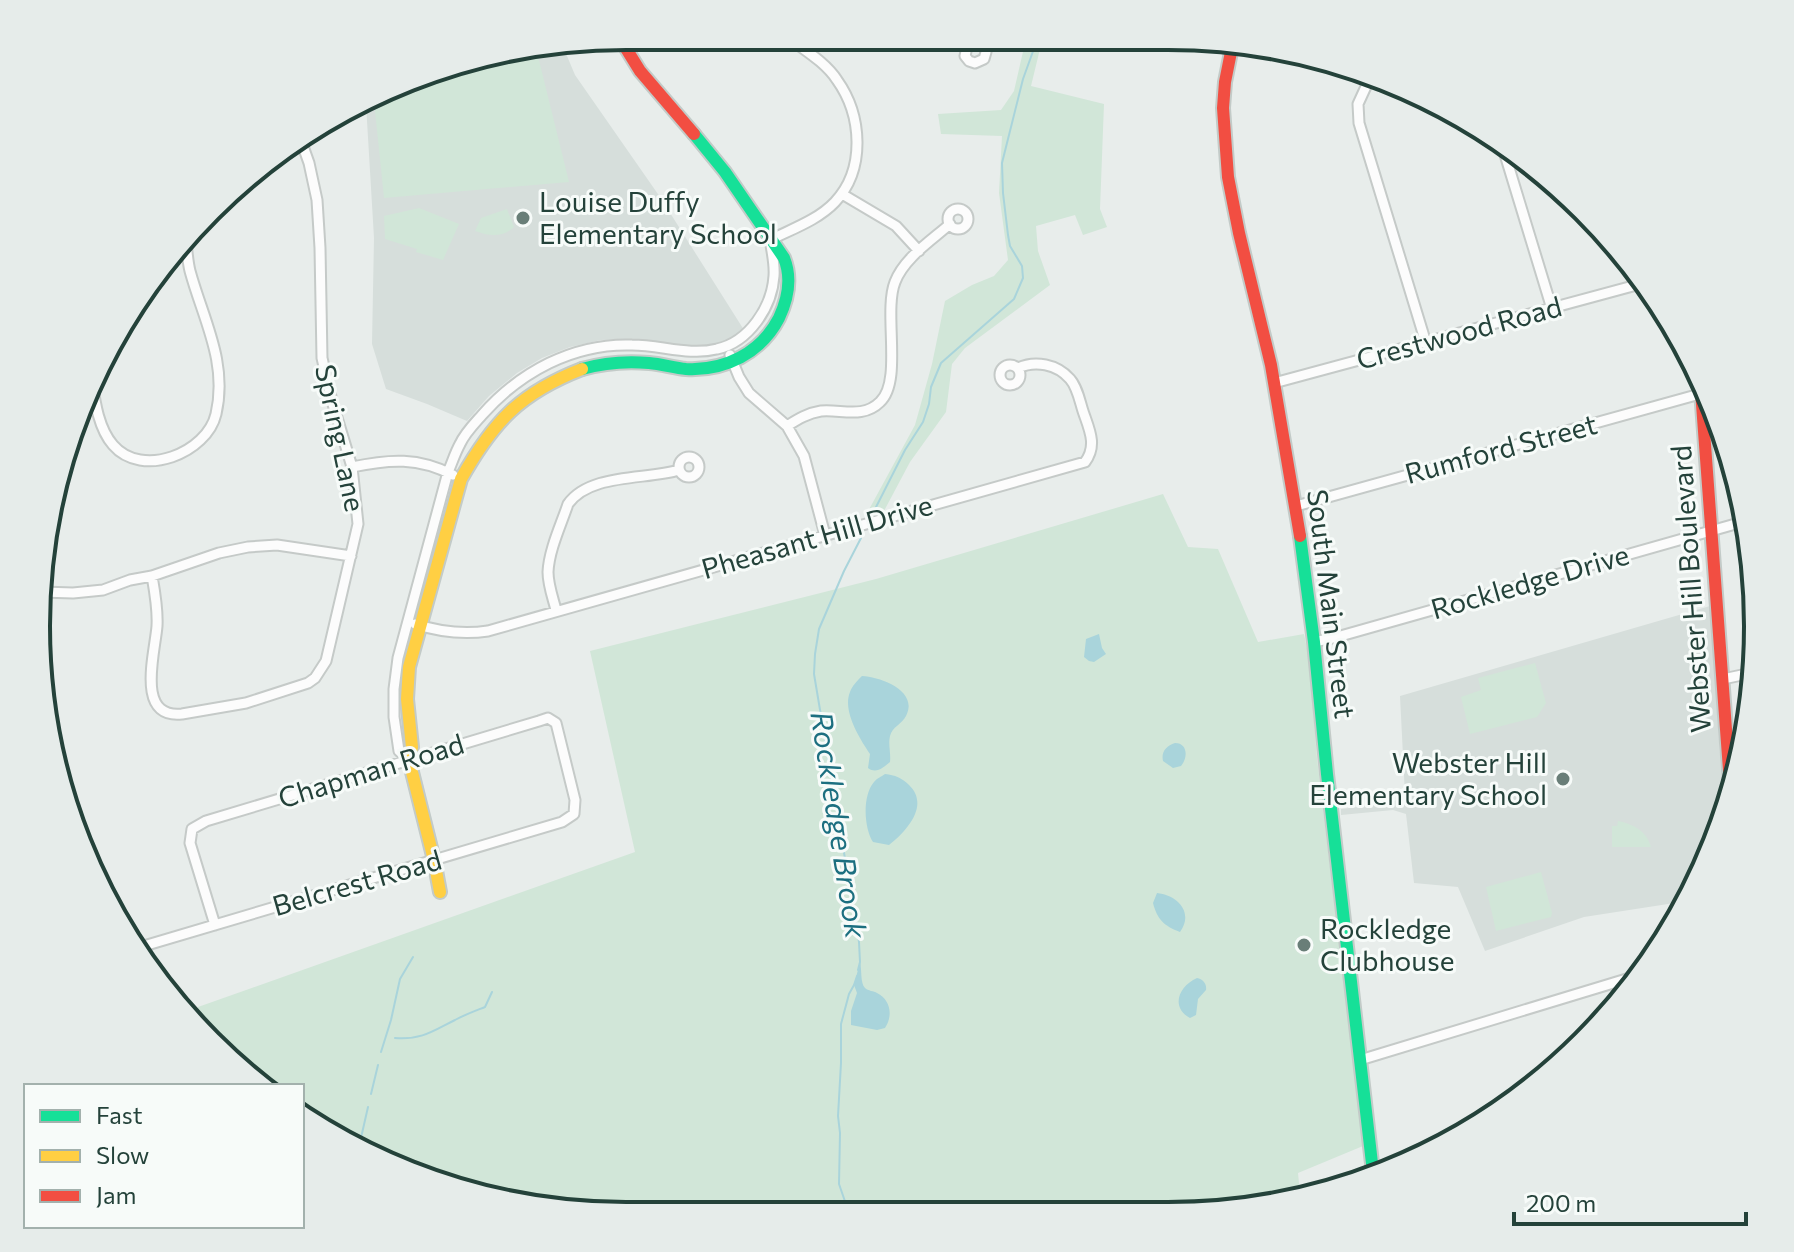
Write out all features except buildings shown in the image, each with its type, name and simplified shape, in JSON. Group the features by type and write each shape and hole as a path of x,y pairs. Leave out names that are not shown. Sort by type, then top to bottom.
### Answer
{"street":[{"path":"440,892 409,760 412,747 407,699 409,667 461,479 471,460 514,405 554,379 584,368 613,363 652,363 680,369 700,369 732,362 748,353 769,333 787,301 789,283 782,255 721,165 635,64 627,50"},
{"path":"770,240 822,213 842,194 853,169 857,149 851,107 838,81 831,71 804,50"},
{"name":"South Main Street","path":"1231,54 1223,108 1228,177 1274,383 1296,506 1372,1164"},
{"path":"1366,86 1358,104 1359,123 1426,343"},
{"name":"Spring Lane","path":"152,576 157,625 151,689 154,701 163,711 174,715 246,703 308,683 326,661 358,524 352,467 322,358 317,200 304,149"},
{"path":"1507,160 1552,309"},
{"path":"842,194 896,226 919,251"},
{"path":"787,426 812,413 853,413 868,410 881,402 890,377 893,289 900,272 950,224"},
{"path":"409,760 399,751 394,717 398,658 448,472 460,443 489,407 516,382 554,360 581,351 612,346 651,345 686,352 711,351 728,346 757,322 769,299 775,270 770,240"},
{"path":"96,401 101,423 113,446 128,456 145,461 186,453 211,428 218,394 216,356 187,253"},
{"name":"Crestwood Road","path":"1274,383 1633,286"},
{"path":"728,346 732,362 749,393 787,426 804,456 825,535"},
{"name":"Pheasant Hill Drive","path":"408,622 452,633 488,631 1085,462 1090,455 1092,437 1070,379 1046,364 1027,364 1018,368"},
{"name":"Rumford Street","path":"1296,506 1695,395"},
{"name":"Webster Hill Boulevard","path":"1705,421 1711,531 1731,746"},
{"path":"352,467 401,460 423,463 461,479"},
{"path":"556,610 548,569 568,504 573,498 586,487 599,483 679,470"},
{"name":"Rockledge Drive","path":"1314,642 1735,524"},
{"path":"51,592 103,590 219,553 248,547 277,545 351,556"},
{"path":"1723,679 1742,675"},
{"name":"Chapman Road","path":"215,925 190,843 192,829 206,821 548,718 556,723 559,731 575,800 574,814"},
{"name":"Belcrest Road","path":"146,945 562,822 574,814"},
{"path":"1360,1060 1622,980"}],"shaded area":[{"name":"Louise Duffy Elementary School","path":"566,53 575,75 660,197 744,330 728,340 704,347 622,339 570,347 542,358 517,373 489,396 467,421 386,389 372,344 374,238 366,111 406,94 477,70"},
{"name":"Webster Hill Elementary School","path":"1710,606 1722,782 1700,846 1673,903 1584,917 1485,951 1458,887 1414,883 1406,814 1393,810 1341,815 1341,809 1391,803 1405,795 1400,696"}],"green space":[{"path":"1023,50 1040,50 1031,86 1104,104 1100,209 1107,227 1083,235 1075,215 1036,226 1038,251 1050,285 965,348 952,364 946,412 910,462 884,511 866,515 915,425 945,301 994,276 1008,260 999,193 1002,136 941,134 938,114 1001,110 1014,91"},
{"path":"538,57 569,182 384,198 375,107 441,81"},
{"path":"419,208 459,224 443,260 385,239 384,216"},
{"path":"507,209 514,227 509,231 495,235 475,231 481,218"},
{"path":"1163,494 1188,547 1218,549 1258,642 1304,634 1363,1146 1298,1173 1299,1186 1206,1201 626,1202 551,1197 477,1182 371,1143 304,1104 304,1084 275,1083 198,1011 198,1007 635,852 590,651 876,579"},
{"path":"1535,663 1546,703 1537,717 1470,734 1461,697 1481,690 1478,678"},
{"path":"1618,821 1639,829 1651,847 1612,847 1612,826 1617,826"},
{"path":"1541,872 1551,917 1496,931 1486,887"}],"water":[{"path":"1099,634 1106,654 1094,662 1089,661 1084,657 1086,639"},
{"path":"862,676 896,687 907,699 909,707 906,716 890,736 890,762 877,770 868,768 870,754 848,708 851,690"},
{"path":"1175,743 1182,745 1186,755 1181,766 1173,768 1163,761 1163,755"},
{"path":"885,774 906,783 915,793 917,801 917,809 909,825 889,845 873,842 866,812 870,788"},
{"path":"1157,893 1171,897 1182,906 1185,918 1180,932 1159,918 1153,903"},
{"path":"860,962 863,986 882,996 888,1004 890,1013 885,1028 877,1030 851,1025 851,1011 857,993 854,985"},
{"path":"1197,978 1204,982 1206,990 1198,999 1196,1015 1190,1018 1180,1008 1179,997 1186,986"}],"waterway":[{"name":"Rockledge Brook","path":"873,513 923,422 931,387 941,363 1014,299 1023,278 1022,266 1010,246 1002,163 1033,50"},
{"name":"Rockledge Brook","path":"858,970 859,942 814,674 819,629 861,538"},
{"path":"381,1052 400,979 413,957"},
{"name":"Rockledge Brook","path":"845,1202 839,1184 841,1024 857,976"},
{"path":"395,1038 427,1034 485,1007 492,992"},
{"path":"371,1094 378,1065"},
{"path":"361,1138 368,1107"}],"traffic: fast":[{"path":"582,369 632,362 686,369 714,367 752,350 779,318 788,288 784,258 725,172 694,134"},
{"path":"1300,536 1372,1164"}],"traffic: slow":[{"path":"440,892 409,760 412,747 407,699 409,667 461,479 485,441 510,412 541,388 582,369"}],"traffic: jam":[{"path":"627,50 640,71 694,134"},
{"path":"1231,54 1223,108 1228,177 1271,365 1300,536"},
{"path":"1703,413 1728,758"}],"place":[{"name":"Louise Duffy Elementary School","path":"523,218"},
{"name":"Webster Hill Elementary School","path":"1563,779"},
{"name":"Rockledge Clubhouse","path":"1304,945"}]}
